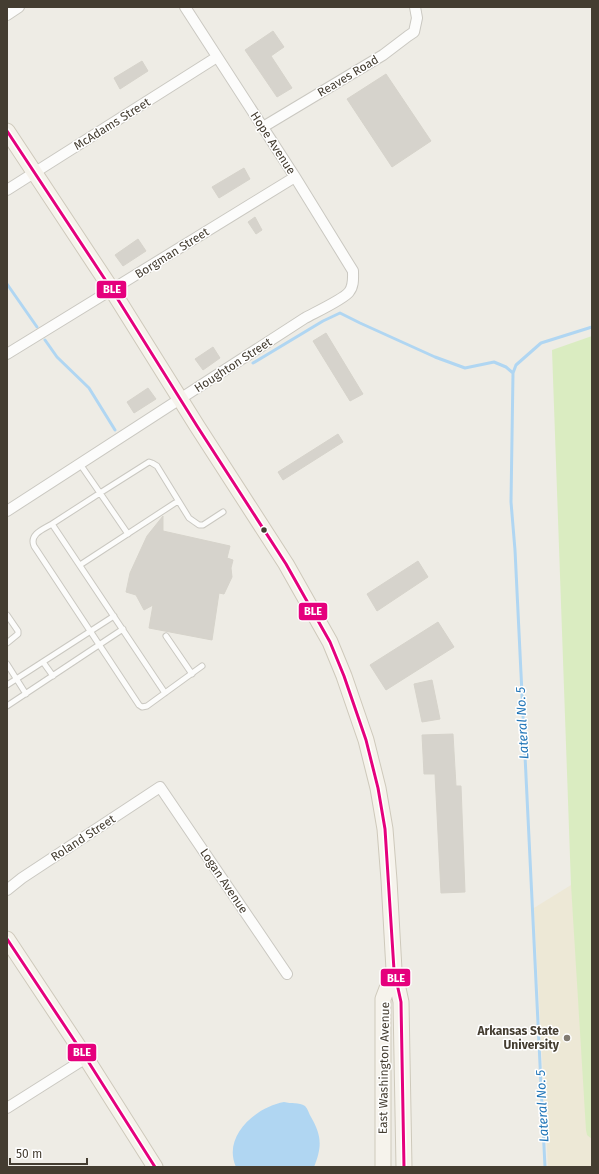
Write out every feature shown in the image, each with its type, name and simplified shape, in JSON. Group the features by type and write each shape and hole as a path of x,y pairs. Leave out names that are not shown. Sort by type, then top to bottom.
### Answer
{"street":[{"path":"7,14 19,7"},
{"name":"Hope Avenue","path":"185,7 295,177 353,271 353,281"},
{"name":"Reaves Road","path":"262,127 383,55 414,32 417,18 416,9"},
{"name":"McAdams Street","path":"7,190 217,57"},
{"name":"East Washington Avenue","path":"7,131 112,290 290,571 330,642 344,676 366,740 378,788 385,836 394,970 401,1002 404,1167"},
{"name":"Borgman Street","path":"7,354 295,177"},
{"name":"Houghton Street","path":"7,511 305,318 347,294 350,291 353,281"},
{"name":"Roland Street","path":"7,890 22,878 160,787"},
{"name":"Logan Avenue","path":"160,787 287,974"},
{"path":"7,939 86,1058 155,1167"},
{"name":"East Washington Avenue","path":"383,1167 383,1000 394,970"},
{"path":"7,1108 86,1058"}],"lane":[{"path":"202,666 147,706 142,707 139,705 32,541 36,534 149,462 157,466 189,518 199,526 223,512"},
{"path":"80,464 128,534"},
{"path":"80,565 178,501"},
{"path":"52,524 165,693"},
{"path":"7,615 18,631 18,634 7,643"},
{"path":"7,685 114,616"},
{"path":"7,706 123,629"},
{"path":"166,636 192,674"},
{"path":"43,662 53,676"},
{"path":"7,664 26,694"}],"shaded area":[{"name":"Arkansas State University","path":"592,872 592,1167 548,1167 534,908"}],"green space":[{"path":"592,336 592,1139 587,1135 586,1130 571,885 552,350"}],"water":[{"path":"284,1102 305,1106 315,1124 320,1142 314,1167 236,1167 233,1156 234,1144 244,1125 263,1110"}],"building":[{"path":"273,31 284,47 271,56 292,88 277,97 245,50"},
{"path":"142,61 148,71 120,89 114,78"},
{"path":"386,74 431,141 392,167 347,99"},
{"path":"244,168 250,179 219,198 212,187"},
{"path":"255,217 262,230 256,234 248,222"},
{"path":"138,239 146,251 123,266 115,255"},
{"path":"326,333 363,394 350,401 313,341"},
{"path":"213,347 220,358 203,370 195,359"},
{"path":"148,388 156,399 134,413 127,402"},
{"path":"338,434 343,442 283,480 278,472"},
{"path":"163,516 163,531 230,546 227,558 233,560 231,568 232,577 224,594 219,593 212,640 149,628 153,605 144,610 136,595 126,592 130,573 147,536"},
{"path":"418,561 428,577 377,611 367,594"},
{"path":"438,622 454,647 386,690 370,665"},
{"path":"432,680 440,719 422,722 414,684"},
{"path":"453,734 456,786 461,786 465,892 441,893 435,774 424,774 422,735"}],"waterway":[{"path":"7,284 37,327"},
{"path":"253,363 323,321 340,313 435,357 465,368 494,362 506,367 513,373"},
{"name":"Lateral No. 5","path":"545,1167 515,550 511,502 513,373 516,365 541,343 592,327"},
{"path":"45,340 57,357 89,388 115,430"}],"transit line":[{"name":"BLE","path":"7,131 112,290 286,564 330,642 344,676 366,740 378,788 385,829 394,970 401,1002 404,1167"},
{"name":"BLE","path":"7,939 86,1058 155,1167"}],"place":[{"name":"Arkansas State University","path":"567,1038"}]}
